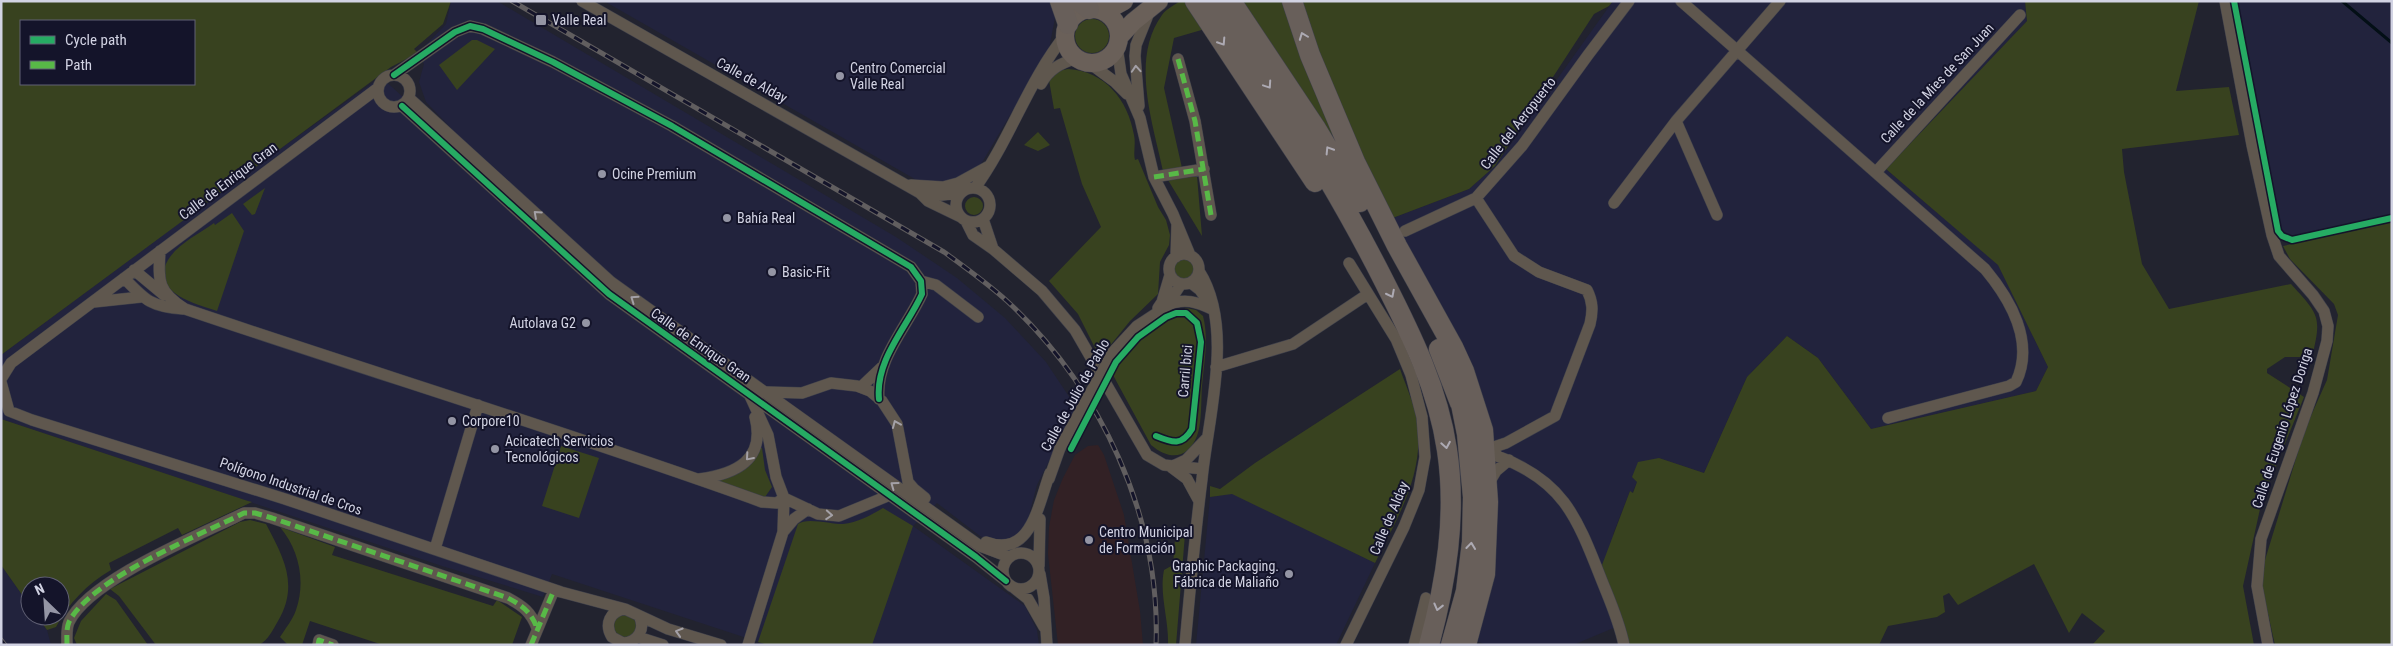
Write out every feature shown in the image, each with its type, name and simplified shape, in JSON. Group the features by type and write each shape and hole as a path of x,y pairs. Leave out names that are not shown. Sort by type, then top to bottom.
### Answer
{"highway":[{"path":"1060,1 1070,50 1083,60 1105,59 1118,41 1155,4"},
{"path":"1067,29 1077,14 1091,8 1124,1"},
{"path":"1195,1 1349,232 1368,250"},
{"path":"1212,1 1302,136 1368,250 1417,345 1432,387 1448,452 1450,541 1443,588 1428,645"},
{"path":"1231,1 1315,127 1379,235 1428,324 1460,402"},
{"path":"1292,1 1320,79 1365,186 1464,371 1489,449 1485,574 1466,645"},
{"path":"1091,8 1117,25 1118,41"},
{"path":"1436,320 1456,374 1470,455 1473,497 1472,542 1466,591 1451,645"}],"street":[{"name":"Calle de Alday","path":"582,1 907,185 920,193 928,201 963,219 973,235 993,248 1042,291 1076,330 1147,455 1155,461 1171,467 1187,479 1199,501"},
{"name":"Calle del Aeropuerto","path":"1405,231 1476,198 1522,146 1629,1"},
{"path":"1681,1 1984,269 2004,292 2018,324 2023,361 2016,382 2009,386 1888,418"},
{"path":"1614,203 1676,121 1780,1"},
{"name":"Calle de Eugenio López Doriga","path":"2225,1 2252,145 2272,235 2279,256 2313,294 2324,311 2328,326 2327,341 2313,393 2261,539 2257,586 2268,645"},
{"path":"1140,118 1135,56 1136,45 1155,4"},
{"name":"Calle de la Mies de San Juan","path":"1876,172 2020,15"},
{"path":"394,75 404,78 410,87 405,102 391,108 382,103 379,98 378,88 384,79 394,75 455,32 470,26 491,33 553,62 672,126 911,267 921,280 922,294 882,367 878,386 879,398"},
{"path":"1010,132 1024,100 1067,29"},
{"path":"1118,41 1122,74 1140,118 1154,178 1177,222 1190,255 1197,261 1199,271 1208,284 1214,310 1216,367 1199,501 1185,645"},
{"path":"408,82 422,56"},
{"path":"1178,59 1195,121 1210,215"},
{"path":"980,191 991,165 1010,132 1031,103 1046,76 1060,64 1083,60 1115,82 1134,101"},
{"name":"Calle de Enrique Gran","path":"124,278 378,88"},
{"name":"Calle de Enrique Gran","path":"405,102 611,282 980,546 1008,557"},
{"name":"Calle de Enrique Gran","path":"405,102 608,294 890,495 1009,584"},
{"name":"Calle de Enrique Gran","path":"351,108 368,103 382,103"},
{"path":"1676,121 1717,215"},
{"name":"Calle de Alday","path":"907,185 943,187 967,179 980,169 991,165"},
{"path":"1154,178 1204,169"},
{"path":"965,190 980,191 990,204 987,215 975,222 963,219 956,203 961,193 965,190"},
{"name":"Calle de Alday","path":"920,193 934,196 961,193"},
{"path":"1476,198 1514,256 1539,272 1587,290 1592,299 1593,309 1590,324 1555,416 1506,443 1489,449 1497,456 1535,473 1566,502 1585,535 1615,610 1624,645"},
{"name":"Calle de Alday","path":"983,219 993,248"},
{"path":"1176,257 1177,222"},
{"path":"160,251 159,274 168,298"},
{"path":"1190,255 1180,254 1176,257 1170,265 1170,275 1174,281 1200,290 1214,310"},
{"name":"Calle de Alday","path":"1346,645 1404,526 1419,490 1425,458 1422,417 1411,375 1396,340 1349,263"},
{"path":"134,270 168,298 185,309 331,359 478,405 762,502 777,503 784,498"},
{"path":"1186,284 1199,271"},
{"name":"Calle de Julio de Pablo","path":"1153,315 1162,302 1170,275"},
{"path":"124,278 141,297 151,304 162,308 185,309"},
{"name":"Polígono Industrial de Cros","path":"124,278 11,363 1,381 9,411 146,454 554,590 625,608"},
{"path":"921,280 936,284 978,317"},
{"name":"Calle de Julio de Pablo","path":"1166,307 1186,284"},
{"path":"1216,367 1293,344 1368,294"},
{"path":"92,302 141,297"},
{"name":"Calle de Julio de Pablo","path":"879,398 897,424 908,482 914,489 986,542 997,546 1010,546 1023,539 1060,448 1113,352 1129,333 1174,302 1192,301 1214,310"},
{"path":"861,387 882,367"},
{"path":"765,392 802,393 831,383 861,387 870,390 879,398"},
{"path":"698,479 728,472 739,467 756,448 758,432 750,395"},
{"path":"748,645 783,527 784,498 776,477 768,435 750,395"},
{"path":"435,549 478,405"},
{"path":"1171,467 1186,460 1207,438"},
{"path":"1487,487 1496,471 1509,460"},
{"name":"Calle de Alday","path":"1171,467 1203,469"},
{"name":"Calle de Julio de Pablo","path":"1047,645 1044,598 1039,570 1040,519 1050,473"},
{"path":"784,498 818,514 839,516 890,495"},
{"path":"762,502 775,512 783,527"},
{"path":"783,527 808,509"},
{"path":"67,645 66,634 69,622 102,586 244,514 255,513 508,598 524,606 532,614 537,628"},
{"name":"Calle de Julio de Pablo","path":"1020,552 1031,539 1040,519"},
{"path":"1020,552 1032,555 1039,570 1030,587 1019,589 1009,584 1003,568 1008,557 1020,552"},
{"name":"Calle de Julio de Pablo","path":"1009,584 1028,599 1045,628"},
{"path":"531,645 554,590"},
{"path":"1414,645 1426,598"},
{"name":"Polígono Industrial de Cros","path":"591,600 610,617"},
{"path":"664,645 631,641 611,641 608,626 610,617 618,610 625,608 633,610 639,616 668,629 721,645"},
{"path":"631,641 642,625 639,616"},
{"path":"318,645 320,640 333,645"}],"shaded area":[{"path":"451,1 497,1 896,237 957,278 1005,318 1046,362 1076,407 1037,485 1024,534 996,544 980,536 937,503 913,526 1025,606 1037,630 1039,645 768,645 552,574 543,597 442,566 1,419 1,355 252,169 381,77 551,232 426,102 419,82 424,64 418,53 446,24"},
{"name":"Centro Comercial Valle Real","path":"604,1 1051,1 1055,18 1049,49 983,161 975,170 951,182 920,182"},
{"path":"1613,1 2025,1 2027,21 1886,169 1998,264 2048,367 2036,391 1871,429 1818,358 1787,336 1747,377 1704,473 1659,458 1632,477 1637,482 1632,493 1630,491 1613,534 1623,624 1573,645 1487,645 1465,637 1489,435 1390,219 1469,189 1495,166"},
{"path":"2236,1 2392,1 2392,217 2294,237 2287,237 2280,231"},
{"name":"Centro Municipal de Formación","path":"1098,445 1104,455 1124,515 1140,611 1143,645 1058,645 1048,554 1049,527 1054,500 1075,455 1088,446"},
{"name":"Graphic Packaging. Fábrica de Maliaño","path":"1232,493 1375,563 1336,645 1196,645 1210,497"},
{"path":"1,565 20,592 20,626 44,626 51,645 1,645"}],"green space":[{"path":"1,1 451,1 443,24 414,49 418,53 391,67 1,355"},
{"path":"1180,1 1187,1 1205,29 1174,38 1164,88 1182,168 1163,171 1147,92 1147,51 1152,32 1162,15"},
{"path":"1240,1 1284,1 1343,158"},
{"path":"1299,1 1613,1 1609,6 1594,14 1495,166 1469,189 1390,219 1368,175"},
{"path":"2025,1 2199,1 2176,91 2229,87 2239,135 2122,149 2124,172 2142,264 2169,309 2291,284 2308,303 2316,317 2317,333 2312,357 2285,357 2267,369 2267,373 2304,397 2262,500 2243,586 2254,645 2092,645 2105,631 2082,613 2069,633 2034,564 1958,605 1949,593 1943,596 1945,612 1937,617 1888,626 1879,645 1629,645 1602,565 1630,491 1633,493 1637,482 1632,477 1638,462 1659,458 1704,473 1747,377 1787,336 1818,358 1871,429 2036,391 2048,367 1998,265 1886,169 2027,21"},
{"path":"1092,19 1099,20 1104,24 1108,29 1108,43 1104,48 1099,52 1092,53 1085,52 1080,48 1076,43 1075,36 1076,29 1080,24 1085,20"},
{"path":"472,40 477,40 495,49 457,90 439,65"},
{"path":"1068,69 1093,75 1113,90 1120,99 1131,122 1135,138 1135,160 1138,159 1158,207 1166,220 1170,235 1169,245 1160,262 1158,294 1130,321 1100,358 1078,314 1049,281 1101,227 1082,184 1060,108 1054,109 1049,80 1058,71"},
{"path":"1038,132 1050,145 1038,151 1024,145"},
{"path":"1197,176 1202,236 1168,180"},
{"path":"265,188 255,214 252,215 243,204"},
{"path":"970,197 978,197 983,202 981,213 970,215 965,210 965,202"},
{"path":"232,213 244,231 217,311 186,300 176,294 164,279 164,269 170,257 179,247 190,238 214,223 215,225"},
{"path":"2392,222 2392,645 2275,645 2262,587 2265,560 2305,429 2327,380 2338,315 2334,304 2290,259 2283,246"},
{"path":"1184,259 1191,262 1194,269 1191,276 1184,279 1177,276 1174,269 1177,262"},
{"path":"1186,308 1196,310 1203,316 1205,325 1206,351 1201,418 1199,431 1193,444 1183,453 1171,455 1151,445 1113,375 1117,364 1132,344 1153,327"},
{"path":"1400,369 1417,421 1417,459 1401,512 1375,563 1232,494 1210,497 1210,486 1220,489 1255,463"},
{"path":"1,419 252,502 182,535 178,528 109,563 111,570 94,582 70,605 70,576 20,576 20,592 1,565"},
{"path":"561,446 599,458 579,518 542,506"},
{"path":"762,448 765,470 772,487 765,497 716,482 716,480"},
{"path":"883,508 913,526 872,645 768,645 758,642 798,524 813,521 843,524 864,518"},
{"path":"250,520 266,524 287,572 288,595 278,621 268,637 259,645 156,645 119,596 110,589 240,522"},
{"path":"280,527 335,547 332,555 493,606 497,600 522,617 512,645 383,645 310,621 302,645 288,645 280,637 296,610 299,599 300,577 299,566 292,546"},
{"path":"1180,532 1185,534 1176,645 1168,645 1163,579 1164,570 1173,565 1175,540"},
{"path":"106,594 116,600 148,645 77,645 74,638 81,621"},
{"path":"625,615 633,618 636,626 633,634 625,637 617,634 614,626 617,618"},
{"path":"44,626 57,626 56,627 47,630"}],"waterway":[{"path":"2342,1 2392,43"}],"railway":[{"path":"512,1 944,252 1007,301 1040,335 1070,373 1096,414 1118,457 1136,502 1148,549 1155,597 1156,645"},
{"path":"1,640 5,645"}],"marked path":[{"path":"1178,59 1195,121 1211,215"},
{"path":"1154,177 1204,169"},
{"path":"67,645 69,622 81,606 99,590 122,574 148,560 244,513 255,513 272,518 508,598 526,610 537,628"},
{"path":"531,645 554,590"},
{"path":"318,645 319,640 333,645"}],"cycle path":[{"path":"2234,1 2278,231 2282,236 2292,240 2392,218"},
{"path":"394,75 455,32 470,26 483,29 553,62 672,126 911,267 921,281 922,294 887,357 879,385 879,399"},
{"path":"402,106 609,294 976,557 1006,581"},
{"name":"Carril bici","path":"1071,449 1116,362 1138,337 1166,317 1176,313 1186,313 1197,323 1201,342 1192,429 1185,438 1177,442 1156,436"}],"place":[{"name":"Valle Real","path":"541,20"},
{"name":"Centro Comercial Valle Real","path":"840,76"},
{"name":"Ocine Premium","path":"602,174"},
{"name":"Bahía Real","path":"727,218"},
{"name":"Basic-Fit","path":"772,272"},
{"name":"Autolava G2","path":"586,323"},
{"name":"Corpore10","path":"452,421"},
{"name":"Acicatech Servicios Tecnológicos","path":"495,449"},
{"name":"Centro Municipal de Formación","path":"1089,540"},
{"name":"Graphic Packaging. Fábrica de Maliaño","path":"1289,574"}]}
